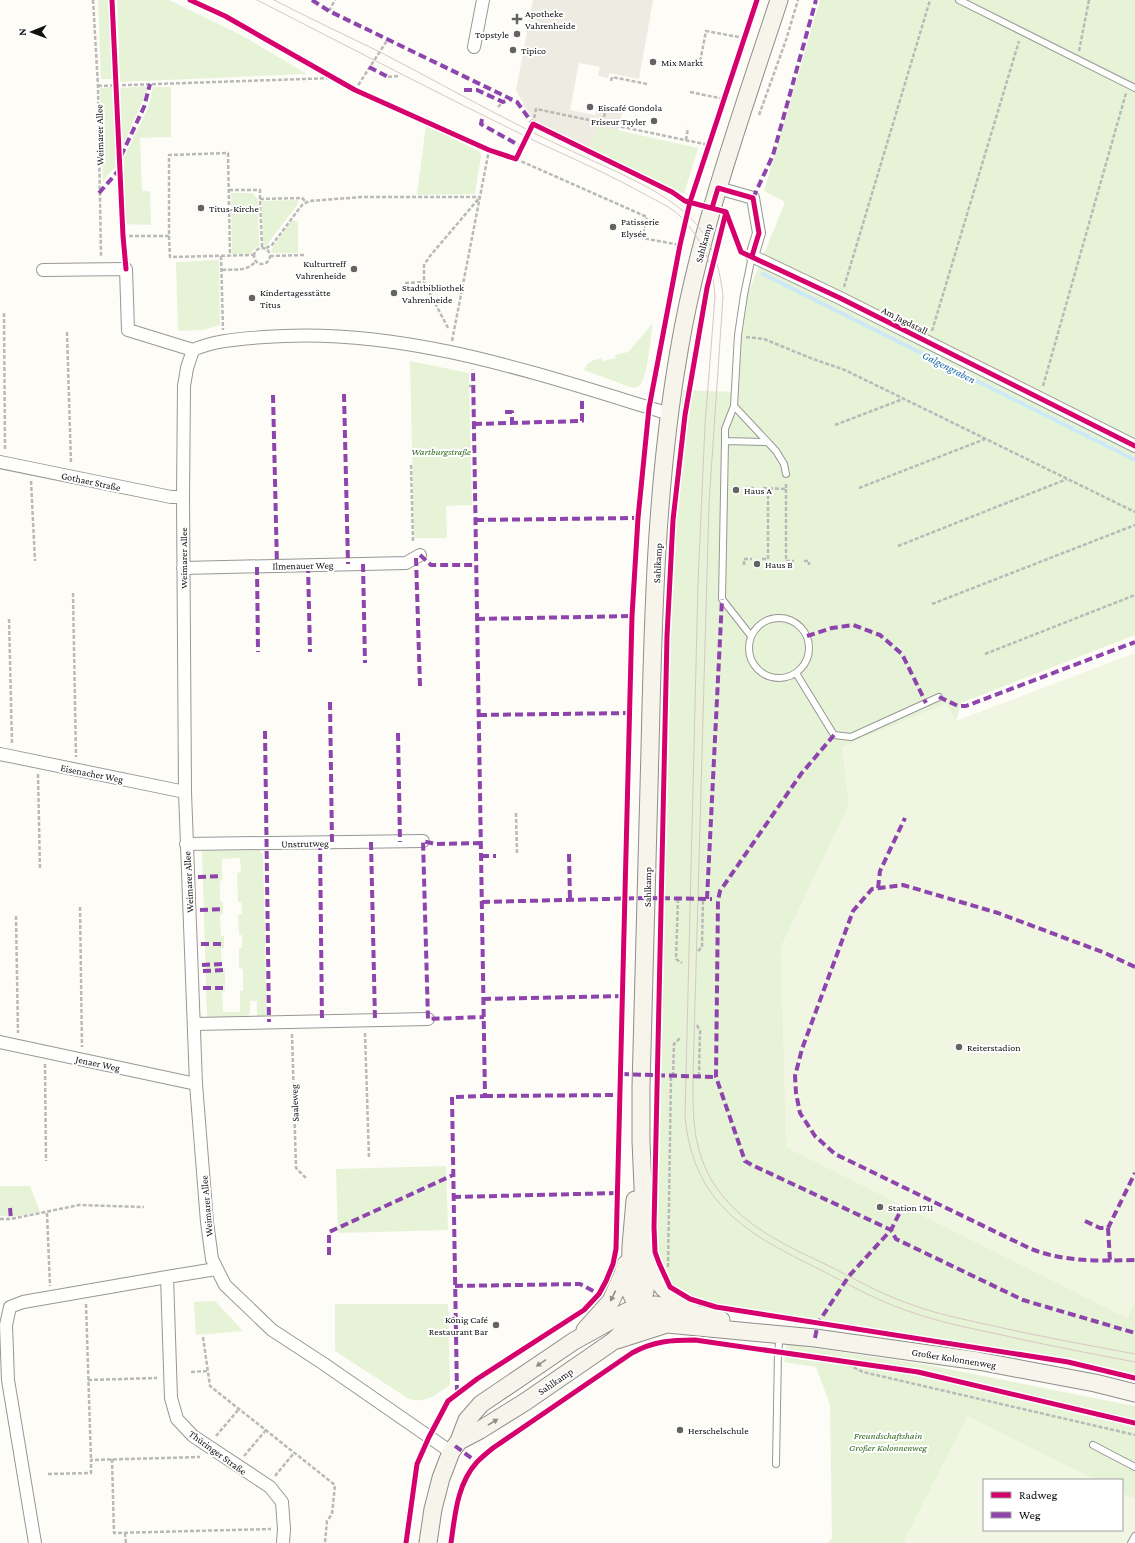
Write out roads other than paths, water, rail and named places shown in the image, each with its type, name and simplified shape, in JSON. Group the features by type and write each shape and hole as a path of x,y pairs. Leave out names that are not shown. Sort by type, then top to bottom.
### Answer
{"street":[{"path":"474,47 483,0"},
{"name":"Sahlkamp","path":"455,1446 612,1342 631,1324 645,1292 646,1256 641,1141 654,605 659,521 670,414 679,352 692,283 718,188 779,0"},
{"path":"718,188 753,198 759,233 752,256"},
{"name":"Am Jagdstall","path":"752,256 840,298 1135,446"},
{"path":"43,270 126,269 128,330 193,350 207,344 306,335 360,338 451,351 545,376 670,414"},
{"name":"Weimarer Allee","path":"193,350 187,368 184,386 183,498 186,844 196,1084 207,1222 212,1260 226,1285 272,1330 455,1446"},
{"name":"Gothaer Straße","path":"2,463 171,497 183,498"},
{"name":"Ilmenauer Weg","path":"184,568 406,563 420,555"},
{"name":"Eisenacher Weg","path":"6,755 185,792"},
{"name":"Unstrutweg","path":"186,844 423,841"},
{"path":"194,1024 428,1019"},
{"name":"Jenaer Weg","path":"0,1042 196,1084"},
{"name":"Sahlkamp","path":"638,1308 630,1286 631,1246 641,1141"},
{"name":"Sahlkamp","path":"574,1341 611,1301 623,1274 631,1246"},
{"name":"Sahlkamp","path":"646,1256 652,1272 662,1288 671,1296 702,1316"},
{"path":"35,1543 4,1381 6,1325 10,1307 23,1302 216,1269"},
{"name":"Thüringer Straße","path":"167,1277 171,1398 177,1419 193,1436 270,1487 282,1502 284,1529 283,1543"},
{"name":"Großer Kolonnenweg","path":"776,1334 662,1306 644,1306 638,1308 646,1317 667,1324 815,1338 978,1361 1095,1383 1135,1393"},
{"name":"Sahlkamp","path":"428,1543 433,1509 439,1484 467,1420 481,1404 574,1341 628,1311 638,1308"},
{"name":"Großer Kolonnenweg","path":"612,1342 667,1324"}],"lane":[{"path":"959,0 1135,88"},
{"path":"751,636 722,599 725,429 734,406 738,336 752,256"},
{"path":"734,406 776,451 784,464 786,474"},
{"path":"725,441 767,442"},
{"path":"773,618 783,618 793,621 807,636 809,646 808,657 803,666 796,673 787,677 768,677 760,672 753,664 749,655 748,646 751,636 756,628 773,618"},
{"path":"796,673 834,734 851,737 939,697"},
{"path":"776,1334 778,1352 776,1464"},
{"path":"1093,1445 1135,1467"},
{"path":"1131,1543 1135,1536"}],"waterway":[{"name":"Galgengraben","path":"763,274 1135,460"}],"tram line":[{"path":"257,0 465,106 664,204 680,216 695,234 701,243 709,263 712,273 715,297 705,425 698,583 685,1116 690,1147 700,1173 713,1195 729,1213 748,1229 770,1244 864,1292 897,1307 929,1318 961,1326 1046,1345 1135,1362"},
{"path":"274,0 380,52 492,112 624,175 659,194 683,211 692,220 700,229 712,249 719,271 723,296 709,503 693,1105 695,1132 701,1158 714,1184 724,1198 736,1210 762,1231 792,1248 899,1300 930,1311 959,1318 1044,1337 1135,1354"}],"place":[{"name":"Apotheke Vahrenheide","path":"517,19"},
{"name":"Topstyle","path":"517,34"},
{"name":"Tipico","path":"513,50"},
{"name":"Mix Markt","path":"653,62"},
{"name":"Eiscafé Gondola","path":"590,107"},
{"name":"Friseur Tayler","path":"654,121"},
{"name":"Titus-Kirche","path":"201,208"},
{"name":"Patisserie Elysée","path":"613,227"},
{"name":"Kulturtreff Vahrenheide","path":"354,269"},
{"name":"Stadtbibliothek Vahrenheide","path":"394,293"},
{"name":"Kindertagesstätte Titus","path":"252,298"},
{"name":"Haus A","path":"736,490"},
{"name":"Haus B","path":"757,564"},
{"name":"Reiterstadion","path":"959,1047"},
{"name":"Station 1711","path":"880,1207"},
{"name":"König Café Restaurant Bar","path":"496,1325"},
{"name":"Herschelschule","path":"680,1430"}],"park label":[{"name":"Wartburgstraße","path":"441,451"},
{"name":"Freundschaftshain Großer Kolonnenweg","path":"888,1440"}]}
